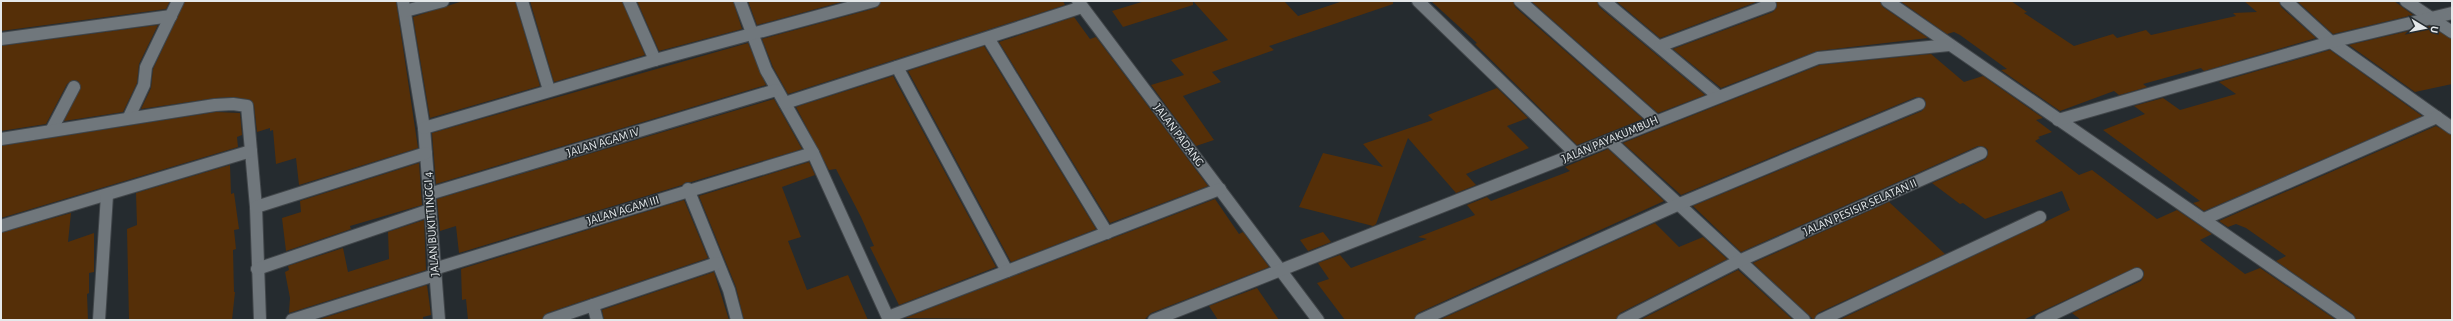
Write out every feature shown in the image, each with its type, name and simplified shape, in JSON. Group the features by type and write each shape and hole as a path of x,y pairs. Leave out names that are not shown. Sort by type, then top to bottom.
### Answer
{"street":[{"path":"129,117 144,85 146,67 178,1"},
{"path":"404,6 442,1"},
{"path":"522,1 549,90"},
{"path":"629,1 655,60"},
{"path":"740,1 766,70 813,153 888,319 1007,271 1220,189"},
{"path":"424,128 655,60 874,1"},
{"path":"1418,1 1576,154"},
{"path":"1520,1 1655,120"},
{"path":"1887,1 2349,320"},
{"path":"2286,1 2331,42 2452,128"},
{"path":"2406,1 2452,32"},
{"path":"1608,2 1718,96"},
{"path":"785,103 988,38 1080,4"},
{"name":"JALAN PADANG","path":"1080,4 1318,320"},
{"path":"1660,46 1770,5"},
{"name":"JALAN BUKITTINGGI 4","path":"404,6 424,128 439,320"},
{"path":"2058,120 2331,42 2452,13"},
{"path":"1,39 171,16"},
{"path":"988,38 1107,232"},
{"name":"JALAN PAYAKUMBUH","path":"1154,320 1610,141 1655,120 1830,56 1949,45"},
{"path":"897,67 1007,271"},
{"path":"52,129 74,87"},
{"name":"JALAN AGAM IV","path":"429,194 776,90"},
{"path":"1421,320 1677,205 1919,104"},
{"path":"1,139 52,129 129,117 227,105 245,105 248,109 256,207 260,320"},
{"path":"2204,219 2437,117"},
{"path":"1610,141 1677,205 1804,320"},
{"path":"1,226 251,151"},
{"path":"256,207 426,153"},
{"name":"JALAN AGAM III","path":"292,320 688,189 813,153"},
{"name":"JALAN PESISIR SELATAN II","path":"1623,320 1739,261 1981,153"},
{"path":"688,189 729,290 737,320"},
{"path":"99,320 107,195"},
{"path":"257,269 430,210"},
{"path":"1821,320 2040,217"},
{"path":"549,320 717,263"},
{"path":"2041,320 2137,274"},
{"path":"593,305 596,320"}],"building":[{"path":"1,1 170,1 166,9 1,31"},
{"path":"185,1 396,1 418,148 299,185 296,158 276,164 273,130 270,131 270,128 257,132 254,105 251,100 234,97 215,98 141,109 151,88 153,69"},
{"path":"463,1 515,1 540,86 430,118 413,17"},
{"path":"530,1 622,1 645,55 554,82"},
{"path":"637,1 733,1 742,29 659,51"},
{"path":"748,1 845,1 757,25"},
{"path":"881,1 1063,1 1065,5 788,94 773,67 762,39 876,8"},
{"path":"1145,1 1193,1 1193,5 1123,27 1112,11"},
{"path":"1193,1 1284,1 1298,16 1343,1 1393,1 1393,4 1269,46 1274,50 1212,72 1221,82 1183,96 1214,140 1196,146 1151,85 1184,75 1171,60 1228,40"},
{"path":"1431,1 1513,1 1515,7 1643,119 1577,145 1475,44 1477,43"},
{"path":"1531,1 1597,1 1599,7 1705,95 1658,113"},
{"path":"1616,1 1759,1 1660,38"},
{"path":"1776,1 1880,1 1883,7 1928,38 1817,51 1721,88 1673,49 1773,12 1777,7"},
{"path":"1900,1 2011,1 2027,12 2024,13 2074,46 2113,34 2117,38 2146,30 2151,35 2236,16 2233,13 2257,12 2244,1 2279,1 2281,7 2316,38 2204,71 2201,68 2143,84 2147,87 2119,95 2114,91 2060,111 2001,70 2007,69 1960,35 1954,32 1947,34"},
{"path":"2297,1 2394,1 2413,15 2333,34"},
{"path":"1074,17 1090,39 1096,37 1208,186 1110,223 999,42"},
{"path":"158,25 139,64 137,83 123,112 64,121 81,87 78,81 73,80 67,84 46,124 1,131 1,46"},
{"path":"2430,26 2452,39 2452,84 2415,92 2349,45"},
{"path":"748,43 766,85 436,184 432,133"},
{"path":"984,46 1096,229 1011,262 908,71"},
{"path":"2330,50 2422,116 2204,211 2193,203 2200,201 2103,130 2145,114 2134,106 2163,98 2180,110 2236,94 2219,82"},
{"path":"1931,54 1964,82 1983,76 2043,118 2036,120 2052,132 2038,137 2040,138 2035,141 2079,175 2092,170 2157,219 2177,210 2212,234 2200,240 2245,274 2260,268 2336,320 2081,320 2072,313 2141,281 2144,271 2137,267 2023,320 1839,320 2070,210 2062,191 1985,219 1963,203 1960,204 1932,183 1984,160 1987,157 1988,150 1985,147 1978,146 1741,252 1693,206 1922,111 1926,105 1924,98 1916,97 1681,195 1623,143 1820,65"},
{"path":"893,76 996,267 899,305 870,247 874,246 861,217 836,169 829,170 796,107"},
{"path":"1497,88 1528,118 1507,126 1529,148 1466,174 1476,185 1456,193 1408,138 1376,224 1373,226 1299,207 1323,153 1383,167 1363,144 1433,120 1428,115"},
{"path":"774,99 802,149 691,182 686,182 682,185 459,253 456,226 440,231 437,199"},
{"path":"216,112 240,113 242,135 237,137 238,147 1,218 1,146"},
{"path":"2436,126 2452,135 2452,320 2356,320 2353,314 2276,261 2286,256 2246,228 2236,224 2228,227 2219,221"},
{"path":"1608,149 1664,201 1418,313 1414,320 1345,320 1317,283 1329,279 1318,263 1340,255 1351,268 1427,239 1418,237 1475,215 1467,205 1487,197 1491,201 1570,171 1565,167"},
{"path":"809,162 815,175 782,187 801,237 788,241 807,290 848,275 868,320 744,320 736,287 699,196"},
{"path":"419,163 422,205 350,226 351,229 286,251 282,218 301,212 300,201"},
{"path":"230,165 231,194 234,193 239,229 234,230 236,249 233,250 235,292 232,320 129,320 127,229 137,225 136,193"},
{"path":"1215,199 1239,234 1243,232 1269,267 1151,313 1144,320 905,318"},
{"path":"684,200 708,258 547,313 542,320 468,320 466,299 462,300 461,269"},
{"path":"1889,202 1945,254 1818,313 1814,320 1753,263"},
{"path":"71,213 68,242 94,233 94,272 89,273 89,293 87,294 88,320 1,320 1,233"},
{"path":"424,220 426,270 289,313 290,298 285,272 289,270 288,266 343,248 348,272 389,259 388,232"},
{"path":"1655,223 1679,247 1703,237 1727,259 1620,313 1616,320 1439,320"},
{"path":"1323,232 1331,242 1308,251 1300,240"},
{"path":"1738,270 1793,320 1640,320"},
{"path":"714,272 729,320 604,320 602,310"},
{"path":"427,285 431,315 423,317 423,320 317,320"},
{"path":"1257,288 1279,320 1218,320 1209,306"}]}
